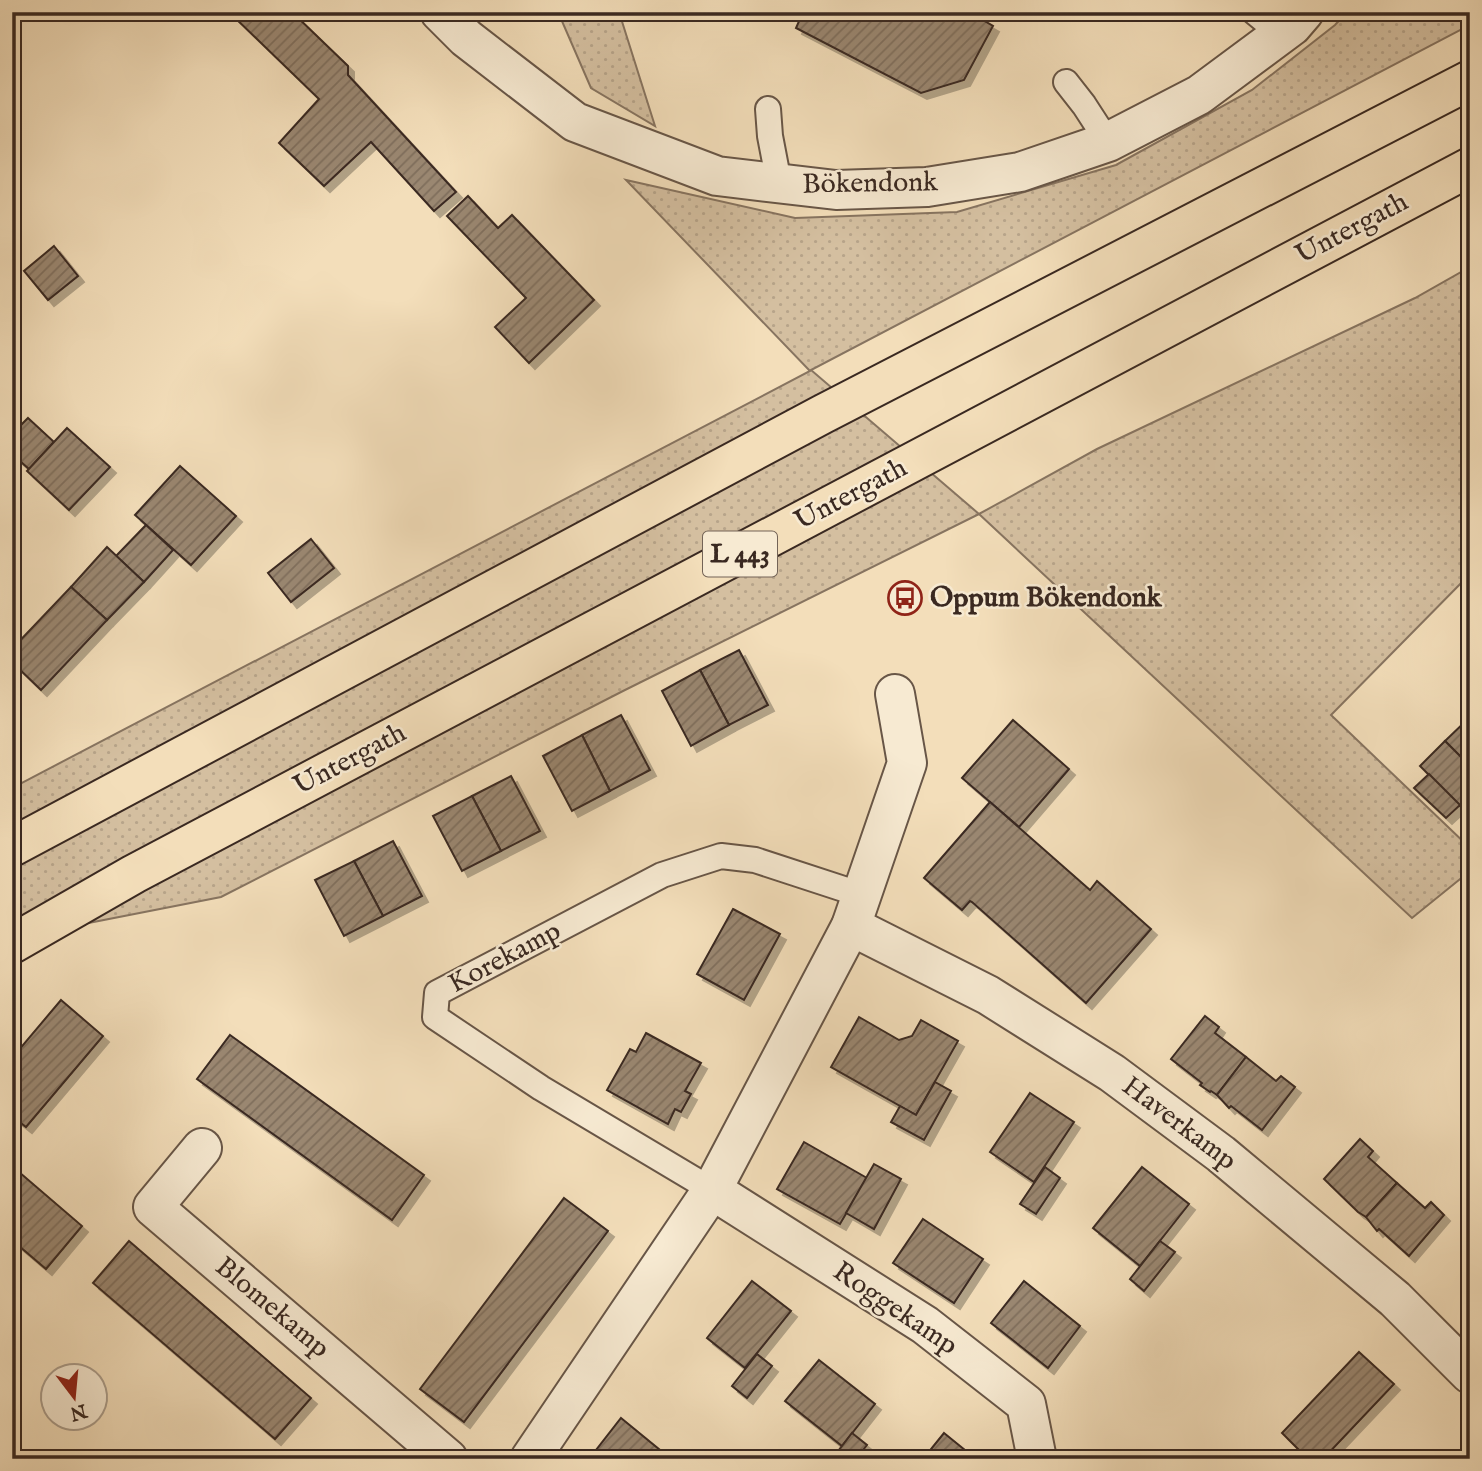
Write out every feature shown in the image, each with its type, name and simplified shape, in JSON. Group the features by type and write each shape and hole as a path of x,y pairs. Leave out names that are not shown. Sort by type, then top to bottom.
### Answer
{"main road":[{"path":"12,847 823,414 1470,80"},
{"name":"Untergath","path":"12,944 134,874 1470,167"}],"street":[{"name":"Bökendonk","path":"440,12 466,38 575,122 717,176 836,190 927,187 1020,172 1108,142 1199,95 1280,19"},
{"path":"530,1459 712,1190 856,910 907,763 895,694"},
{"name":"Haverkamp","path":"856,910 1112,1073 1221,1154 1395,1299 1470,1374"},
{"name":"Blomekamp","path":"202,1149 153,1207 449,1459"},
{"name":"Roggekamp","path":"712,1190 925,1325 1026,1404 1037,1459"}],"lane":[{"path":"1066,82 1108,142"},
{"path":"768,109 779,183"},
{"name":"Korekamp","path":"712,1190 541,1088 435,1017 437,993 662,876 721,856 755,860 856,910"}],"shaded area":[{"path":"558,12 619,12 655,126 591,88"},
{"path":"1347,12 1470,12 1470,25 811,370 979,514 623,691 221,897 12,938 12,788 810,371 626,180 795,218 957,212 1116,165 1252,90 1335,25"},
{"path":"1470,267 1470,574 1331,715 1470,848 1470,871 1412,918 979,514 1097,449 1415,298"}],"building":[{"path":"229,12 292,12 348,66 348,75 456,192 434,211 371,142 324,186 279,143 319,99"},
{"path":"803,12 969,12 993,26 964,80 921,93 796,28"},
{"path":"468,196 498,228 512,215 594,300 529,363 495,327 526,298 447,216"},
{"path":"54,246 78,276 48,300 24,271"},
{"path":"28,418 54,442 29,469 12,454 12,434"},
{"path":"67,428 110,467 69,510 27,471"},
{"path":"180,466 236,516 191,565 135,515"},
{"path":"146,525 173,550 144,582 116,556"},
{"path":"311,539 334,568 291,602 268,573"},
{"path":"107,547 144,582 107,620 71,587"},
{"path":"71,587 107,620 41,690 12,662 12,649"},
{"path":"739,650 768,705 729,725 700,670"},
{"path":"700,670 729,725 691,746 662,691"},
{"path":"621,715 650,770 610,791 582,735"},
{"path":"1470,719 1470,766 1445,741"},
{"path":"1013,720 1069,769 1019,827 962,778"},
{"path":"582,735 610,791 572,811 543,756"},
{"path":"1445,741 1470,766 1470,816 1420,766"},
{"path":"1429,774 1460,805 1446,818 1414,788"},
{"path":"511,776 540,831 501,851 472,796"},
{"path":"472,796 501,851 462,871 433,816"},
{"path":"990,802 1090,890 1097,881 1151,929 1086,1003 972,902 962,910 924,878"},
{"path":"393,841 422,896 383,916 354,861"},
{"path":"354,861 383,916 344,936 315,880"},
{"path":"733,909 780,934 744,1000 697,974"},
{"path":"61,1000 103,1036 26,1127 12,1116 12,1058"},
{"path":"1205,1016 1219,1027 1215,1033 1246,1057 1217,1095 1200,1085 1202,1083 1171,1059"},
{"path":"859,1017 899,1040 912,1036 921,1020 958,1041 916,1115 831,1067"},
{"path":"646,1033 701,1063 685,1091 691,1094 681,1112 675,1109 668,1124 607,1090 630,1049 636,1052"},
{"path":"230,1035 424,1175 392,1220 197,1079"},
{"path":"1246,1057 1276,1081 1281,1076 1295,1087 1262,1130 1231,1106 1229,1108 1217,1095"},
{"path":"935,1082 951,1091 924,1140 891,1122 900,1106 916,1115"},
{"path":"1030,1093 1074,1122 1034,1182 990,1152"},
{"path":"1360,1139 1373,1151 1368,1157 1397,1183 1366,1217 1324,1179"},
{"path":"804,1142 867,1178 840,1224 777,1189"},
{"path":"874,1164 901,1179 874,1229 846,1213"},
{"path":"12,1166 82,1226 46,1269 12,1240"},
{"path":"1045,1167 1060,1178 1036,1214 1020,1204"},
{"path":"1142,1167 1189,1204 1140,1266 1093,1228"},
{"path":"1397,1183 1425,1208 1431,1202 1444,1215 1409,1256 1379,1229 1377,1231 1366,1217"},
{"path":"564,1198 608,1231 464,1422 420,1389"},
{"path":"923,1219 983,1259 954,1303 893,1263"},
{"path":"129,1241 311,1398 275,1439 93,1283"},
{"path":"1160,1241 1175,1252 1144,1291 1130,1279"},
{"path":"752,1281 791,1311 745,1368 707,1338"},
{"path":"1024,1281 1080,1326 1048,1368 991,1323"},
{"path":"1359,1352 1394,1384 1323,1459 1308,1459 1282,1433"},
{"path":"757,1354 772,1366 747,1398 732,1386"},
{"path":"819,1360 875,1404 842,1446 785,1401"},
{"path":"621,1418 660,1450 653,1459 589,1459"},
{"path":"852,1433 867,1445 856,1459 832,1459"},
{"path":"944,1433 976,1459 923,1459"}],"place":[{"name":"Oppum Bökendonk","path":"905,598"}]}
